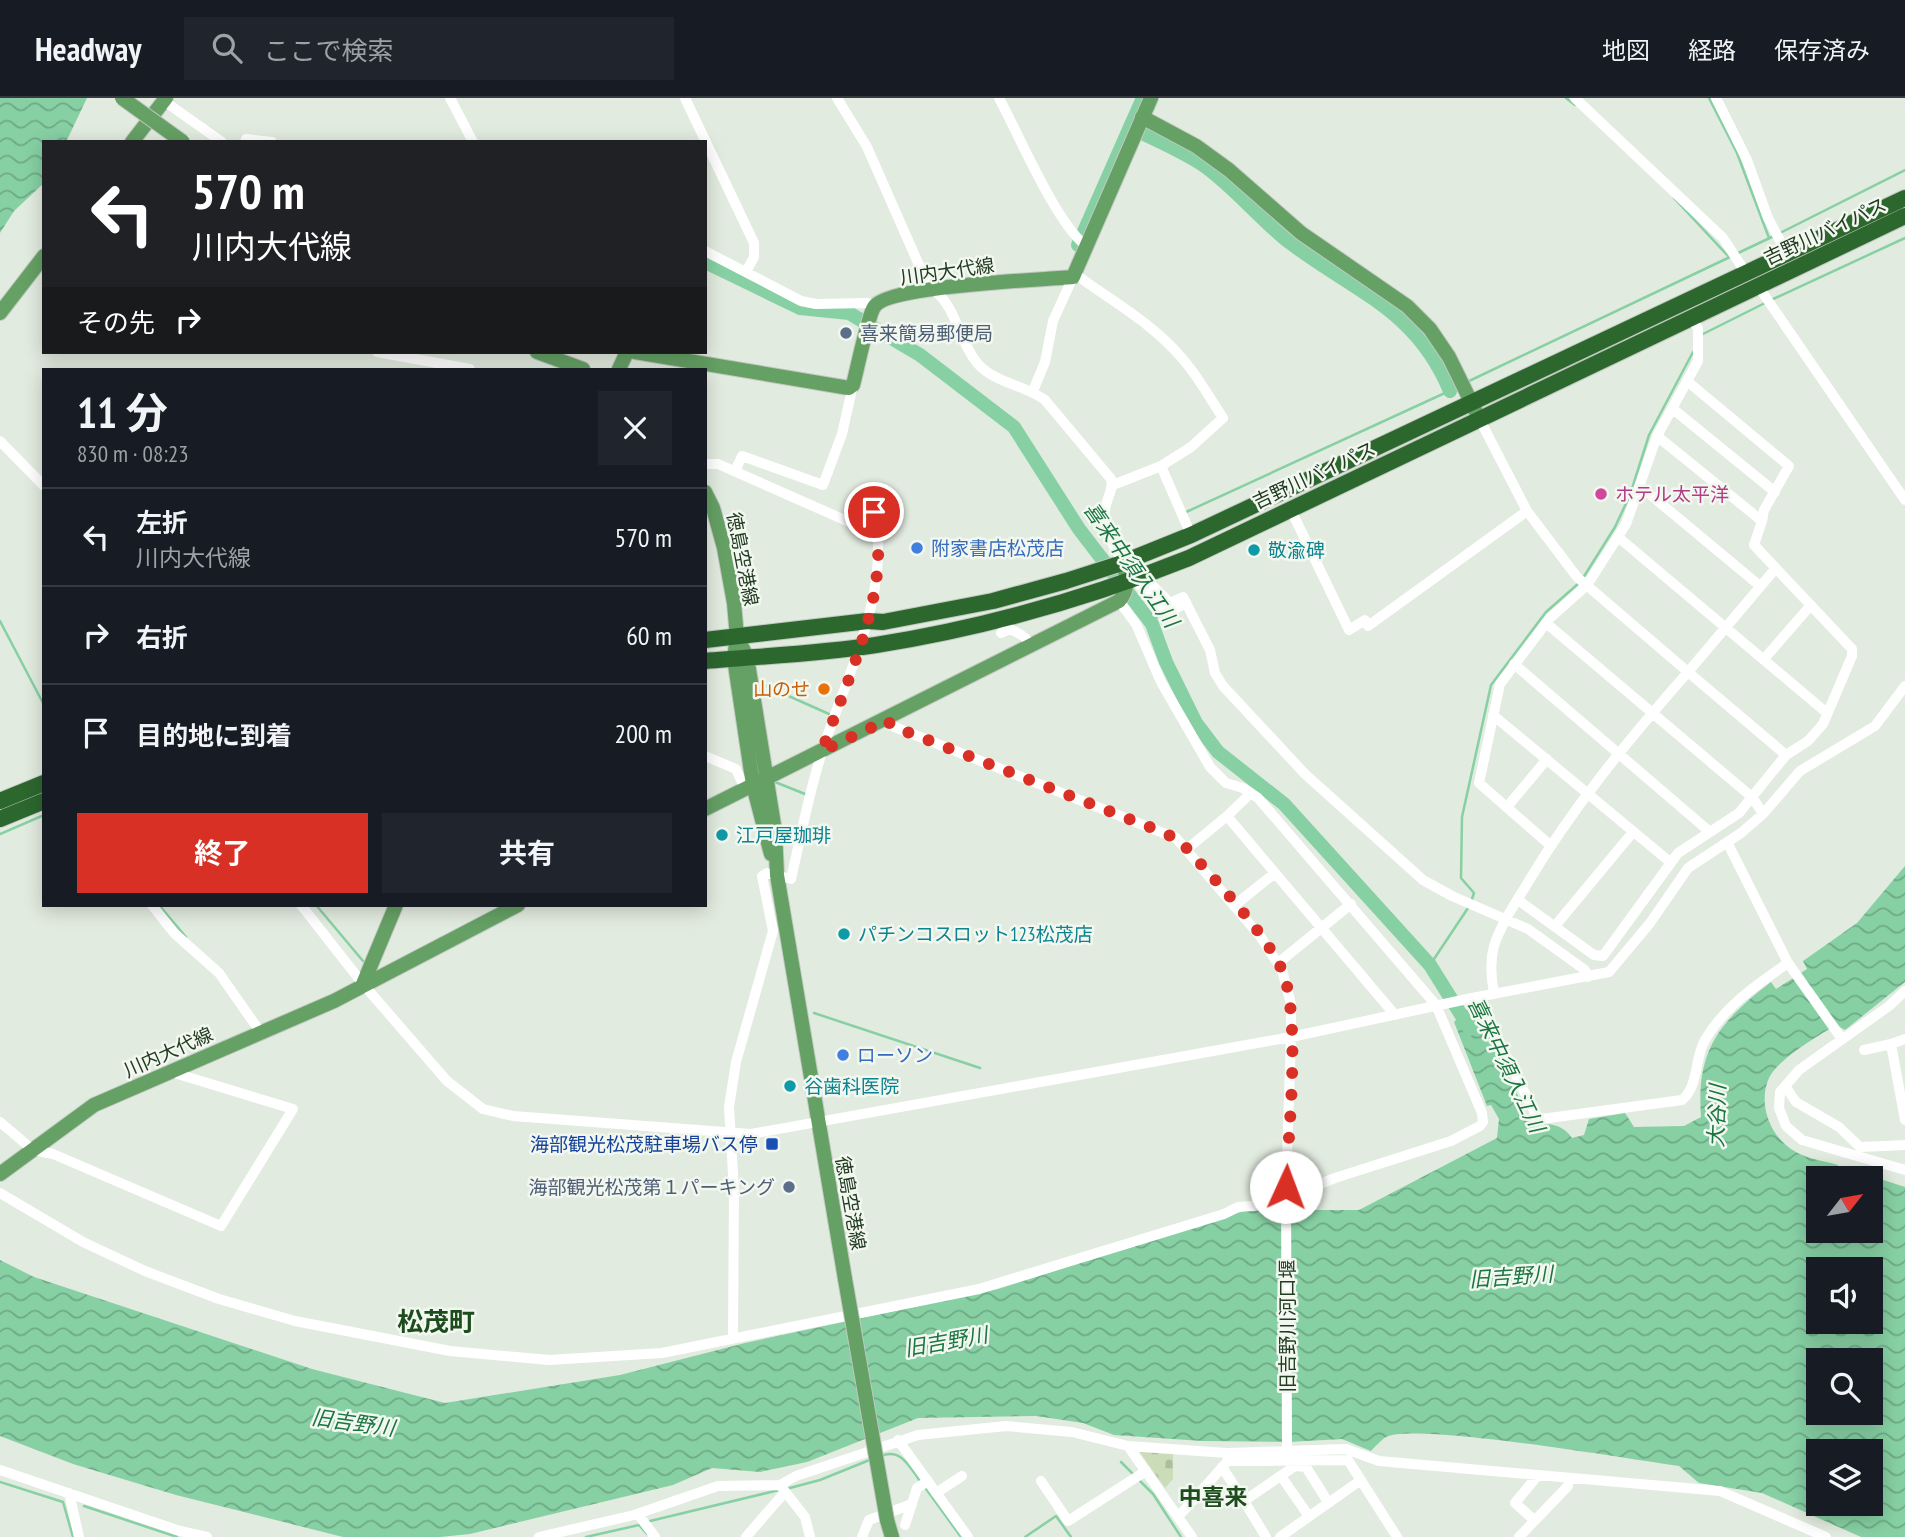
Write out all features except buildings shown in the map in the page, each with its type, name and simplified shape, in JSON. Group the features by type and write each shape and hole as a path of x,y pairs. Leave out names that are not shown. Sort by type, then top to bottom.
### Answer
{"highway":[{"name":"吉野川バイパス","path":"707,661 858,647 998,620 1072,599 1189,558 1480,420 1695,324 1756,285 1784,249 1905,198"},
{"name":"吉野川バイパス","path":"707,640 869,621 883,622 993,601 1066,581 1125,580 1187,529 1469,398 1756,285 1905,216"},
{"path":"0,802 42,784"},
{"path":"0,819 42,802"}],"main road":[{"path":"122,98 180,140"},
{"path":"1074,275 1081,241 1151,98"},
{"path":"134,140 165,99"},
{"path":"1142,117 1196,146 1229,170 1301,233 1407,306 1430,329 1480,420"},
{"path":"0,313 42,259"},
{"name":"川内大代線","path":"872,318 882,301 913,292 1074,275"},
{"path":"646,354 844,389 853,385 872,318"},
{"path":"542,354 580,368"},
{"name":"徳島空港線","path":"707,496 724,548 741,658 754,784 777,875 817,1124 892,1537"},
{"path":"707,808 1031,646 1125,580"},
{"path":"363,984 395,907"},
{"name":"川内大代線","path":"0,1174 94,1105 334,1001 514,907"}],"street":[{"path":"450,98 472,140"},
{"path":"685,98 705,140"},
{"path":"0,1193 83,1242 145,1271 219,1299 321,1326 482,1356 549,1360 662,1353 979,1289 1224,1214 1238,1207 1287,1201 1335,1178 1451,1140 1483,1122 1439,1005 1251,793 1226,783 1210,767 1161,682 1136,624 1125,580 1105,521 1113,485 1102,467 1045,400 1033,391 991,375 979,365 944,298 932,290 867,147 837,98"},
{"path":"999,98 1041,180 1081,241"},
{"path":"1575,98 1610,128 1731,249 1905,500"},
{"path":"1716,98 1747,160 1773,229 1784,249"},
{"path":"165,99 219,140"},
{"path":"707,144 754,243 754,257 746,271"},
{"path":"707,252 801,301 816,304 868,303 872,318"},
{"path":"1033,391 1045,362 1058,308 1074,275 1113,298 1171,346 1187,363 1223,418 1191,447 1161,466 1113,485"},
{"path":"1550,845 1479,783 1500,684 1546,623 1618,537 1641,487 1657,436 1696,367 1698,355 1695,324"},
{"path":"388,354 465,368"},
{"path":"1518,900 1594,956 1603,956 1678,853 1739,813 1786,755 1808,741 1823,724 1852,656 1852,649 1754,545 1774,492 1789,466 1687,382"},
{"path":"735,471 742,456 823,485 842,434 853,385"},
{"path":"1673,409 1774,492"},
{"path":"1480,420 1527,511 1582,582 1786,755"},
{"path":"1657,436 1762,521"},
{"path":"0,441 42,484"},
{"path":"707,464 718,464 865,529 878,528"},
{"path":"1161,466 1187,529"},
{"path":"1641,487 1760,586"},
{"path":"1107,503 1120,542"},
{"path":"1290,508 1349,630 1365,620 1368,626 1527,511"},
{"path":"733,1337 734,1191 729,1107 736,1062 774,931 762,876 767,873 791,879 822,751 869,621 880,541 874,512"},
{"path":"1618,537 1827,713"},
{"path":"1494,993 1491,963 1505,920 1550,845 1652,713 1776,568"},
{"path":"1125,580 1165,605"},
{"path":"1154,587 1165,605"},
{"path":"1165,605 1184,597 1210,650 1215,673 1250,717 1261,724 1305,774 1366,826 1395,857 1423,880 1528,929 1585,970 1588,977"},
{"path":"1764,659 1811,605"},
{"path":"1546,623 1753,798 1763,814"},
{"path":"1001,633 1010,629 1027,637 1031,646"},
{"path":"1514,664 1710,832"},
{"path":"303,907 363,984 447,1081 483,1109 513,1116 680,1127 730,1135 817,1124 1291,1037 1494,993 1588,977 1615,969 1688,868 1728,844 1763,814 1800,771 1883,719 1905,686"},
{"path":"1493,715 1671,862"},
{"name":"旧吉野川河口堰","path":"887,720 892,726 969,758 1176,838 1235,905 1278,962 1291,1004 1287,1201 1287,1448"},
{"path":"707,757 736,769 754,784"},
{"path":"1507,807 1547,759"},
{"path":"1187,849 1251,793"},
{"path":"1227,816 1395,1015"},
{"path":"1555,926 1633,832"},
{"path":"1728,844 1788,963 1840,1036"},
{"path":"1235,905 1275,873"},
{"path":"1278,962 1351,904"},
{"path":"154,907 174,933 219,973 261,1033"},
{"path":"1474,998 1539,1119 1549,1118 1682,1100 1692,1086 1704,1041 1725,1014 1752,988 1788,963"},
{"path":"1905,991 1889,1006 1840,1036 1799,1070 1780,1091 1779,1108 1786,1126 1802,1140 1905,1170"},
{"path":"1864,1050 1905,1039"},
{"path":"1891,1044 1905,1120"},
{"path":"0,1122 33,1150 53,1154 221,1226 293,1109 171,1072"},
{"path":"1785,1086 1796,1102 1839,1127 1860,1147 1905,1145"},
{"path":"746,1537 783,1488 796,1476 918,1435 1006,1426 1072,1432 1128,1446 1225,1460 1348,1460 1397,1537"},
{"path":"898,1440 924,1483 936,1493 968,1537"},
{"path":"1128,1446 1192,1537"},
{"path":"1179,1516 1225,1460 1287,1448 1346,1450 1379,1461 1720,1491 1826,1537"},
{"path":"1225,1460 1244,1501 1266,1537"},
{"path":"1244,1501 1296,1466 1306,1467 1328,1502"},
{"path":"0,1470 182,1534 207,1537"},
{"path":"1041,1481 1068,1521 1146,1471"},
{"path":"1534,1520 1515,1503 1538,1475"},
{"path":"936,1493 962,1476"},
{"path":"1281,1476 1308,1515"},
{"path":"1519,1537 1568,1486 1567,1478"},
{"path":"1280,1537 1361,1480"},
{"path":"905,1525 912,1504 924,1483"},
{"path":"539,1537 638,1514 718,1486 783,1488"},
{"path":"783,1488 805,1517 810,1537"},
{"path":"69,1493 79,1537"},
{"path":"862,1537 869,1520 912,1504"},
{"path":"638,1514 655,1537"}],"green space":[{"path":"1139,1451 1173,1452 1173,1479 1165,1488"}],"water":[{"path":"0,98 87,98 67,140 42,140 42,185 14,211 0,233"},
{"path":"1905,866 1905,982 1845,1030 1836,1025 1789,1056 1769,1078 1765,1099 1773,1130 1787,1146 1806,1156 1838,1165 1806,1166 1806,1243 1883,1243 1883,1180 1905,1187 1905,1537 1861,1537 1814,1516 1883,1516 1883,1439 1806,1439 1806,1513 1762,1493 1699,1483 1679,1466 1480,1438 1405,1434 1386,1437 1371,1451 1342,1439 1288,1442 1202,1441 1114,1435 1083,1423 1036,1416 918,1418 807,1462 760,1472 712,1468 673,1485 470,1534 440,1537 343,1537 176,1495 73,1464 0,1436 0,1260 34,1277 312,1369 445,1403 620,1375 745,1343 998,1289 1247,1210 1359,1210 1497,1138 1499,1119 1491,1105 1487,1106 1454,1022 1470,1006 1477,1011 1524,1108 1522,1110 1533,1124 1555,1125 1572,1138 1584,1135 1589,1119 1625,1113 1634,1127 1684,1126 1701,1117 1700,1094 1707,1055 1725,1025 1771,982 1776,989 1807,969 1803,961 1857,923"}],"waterway":[{"path":"1143,98 1130,127 1206,167 1289,242 1382,304 1420,340 1436,363 1450,391"},
{"path":"1566,98 1575,105"},
{"path":"1709,98 1737,153 1769,238"},
{"path":"1078,245 1130,127"},
{"path":"1780,233 1905,170"},
{"path":"1674,198 1729,257"},
{"path":"1736,254 1774,236"},
{"path":"1771,300 1905,238"},
{"path":"1467,382 1730,257"},
{"name":"喜来中須入江川","path":"707,263 800,308 849,313 920,355 1014,427 1079,529 1152,624 1166,662 1196,723 1218,752 1284,804 1430,965 1470,1029"},
{"path":"1703,334 1765,303"},
{"path":"1583,578 1615,527 1630,495 1649,435 1693,352"},
{"path":"1184,513 1458,387"},
{"path":"1471,902 1474,893 1461,878 1462,817 1491,685 1546,612 1579,583"},
{"path":"1152,624 1161,611"},
{"path":"0,621 42,701"},
{"path":"764,685 829,714"},
{"path":"775,782 805,794"},
{"path":"0,834 42,816"},
{"path":"161,907 186,937"},
{"path":"318,907 363,961"},
{"path":"1430,965 1468,908"},
{"path":"814,1013 980,1068"},
{"path":"881,1456 899,1456 920,1481"},
{"path":"786,1489 820,1480 872,1459"},
{"path":"1121,1462 1133,1474"},
{"path":"1138,1479 1153,1494 1181,1537"},
{"path":"0,1482 63,1502 73,1537"},
{"path":"924,1486 961,1537"},
{"path":"646,1522 779,1490"},
{"path":"84,1506 177,1537"},
{"path":"1025,1537 1056,1516 1071,1537"},
{"path":"586,1537 639,1525 647,1534"}],"tunnel":[{"path":"1120,542 1148,579"}],"place":[{"name":"喜来簡易郵便局","path":"846,333"},
{"name":"ホテル太平洋","path":"1601,494"},
{"name":"附家書店松茂店","path":"917,548"},
{"name":"敬渝碑","path":"1254,550"},
{"name":"山のせ","path":"824,689"},
{"name":"江戸屋珈琲","path":"722,835"},
{"name":"パチンコスロット123松茂店","path":"844,934"},
{"name":"ローソン","path":"843,1055"},
{"name":"谷歯科医院","path":"790,1086"},
{"name":"海部観光松茂駐車場バス停","path":"772,1144"},
{"name":"海部観光松茂第１パーキング","path":"789,1187"}],"district":[{"name":"松茂町","path":"436,1322"},
{"name":"中喜来","path":"1213,1497"}],"route":[{"path":"874,512 880,541 869,621 822,751 887,720 892,726 969,758 1165,833 1181,842 1272,951 1288,986 1291,1037 1286,1187"}],"water label":[{"name":"大谷川","path":"1717,1116"},
{"name":"旧吉野川","path":"1511,1277"},
{"name":"旧吉野川","path":"946,1342"},
{"name":"旧吉野川","path":"353,1423"}]}
